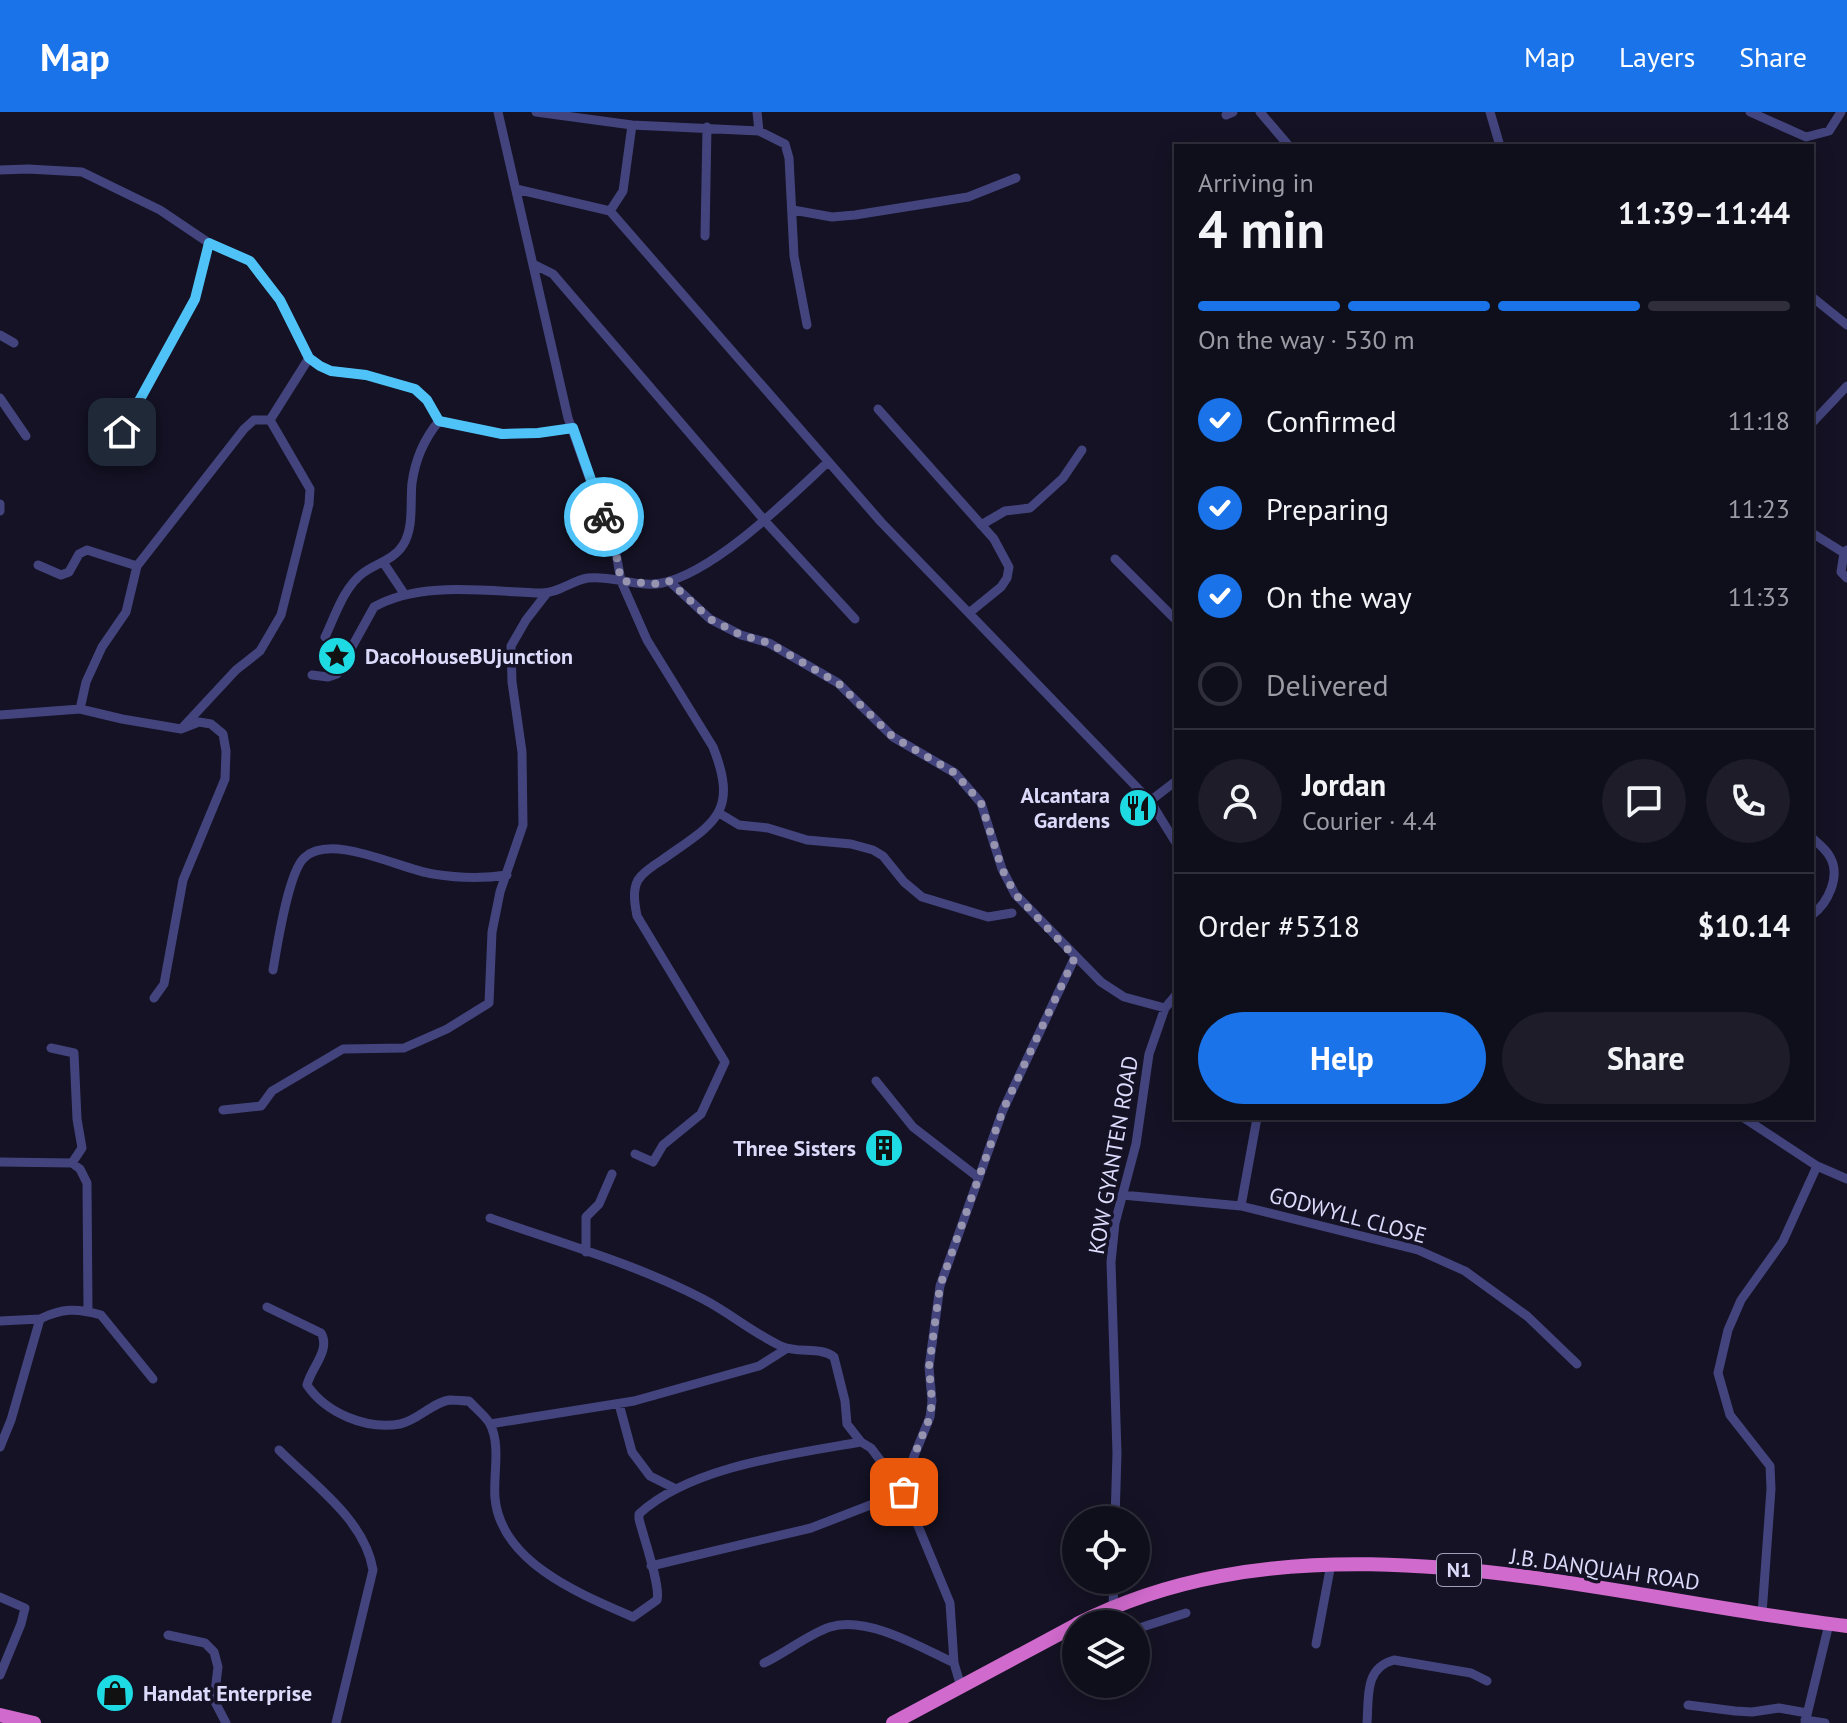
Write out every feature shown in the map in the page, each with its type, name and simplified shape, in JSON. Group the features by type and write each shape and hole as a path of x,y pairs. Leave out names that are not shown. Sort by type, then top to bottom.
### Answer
{"highway":[{"name":"J.B. DANQUAH ROAD","path":"1108,1610 1221,1574 1331,1564 1390,1564 1458,1570 1847,1626"},
{"name":"J.B. DANQUAH ROAD","path":"893,1723 1062,1634"},
{"path":"0,1715 34,1723"}],"street":[{"path":"498,112 556,366 573,428 616,553 621,581 647,640 713,747 724,793 719,813 711,825 652,867 638,880 634,895 637,916 725,1062 701,1114 663,1145 653,1162 635,1154"},
{"path":"536,112 632,125 759,131 785,144 789,158 794,256 807,325"},
{"path":"757,112 759,131"},
{"path":"1260,112 1287,144"},
{"path":"1490,112 1499,144"},
{"path":"1750,112 1806,137 1829,131 1841,112"},
{"path":"610,211 623,191 632,125"},
{"path":"705,236 707,127"},
{"path":"0,170 82,172 160,210 209,243 250,261 294,324 309,358 331,371 366,375 415,389 427,400 439,421 502,434 573,428"},
{"path":"793,210 832,217 855,215 968,197 1016,178"},
{"path":"516,189 610,211 881,522 1150,801 1174,840"},
{"path":"109,456 195,299 209,243"},
{"path":"535,265 553,274 765,521 855,619"},
{"path":"1814,299 1847,325"},
{"path":"0,335 14,343"},
{"path":"270,420 309,358"},
{"path":"1814,421 1847,386"},
{"path":"0,398 26,436"},
{"path":"878,409 994,539 1009,567 1001,587 969,613"},
{"path":"80,709 86,682 102,647 126,612 137,566 244,429 254,420 270,420"},
{"path":"181,729 236,670 260,651 281,615 310,489 270,420"},
{"path":"325,637 346,593 362,573 383,562 405,543 412,483 419,455 429,433 439,421"},
{"path":"981,525 1005,511 1030,508 1063,478 1082,450"},
{"path":"312,675 328,677 337,674 374,607 405,595 455,590 547,593 589,578 657,584 669,581 704,565 765,521 828,462"},
{"path":"0,504 0,511"},
{"path":"1814,534 1845,552 1841,572 1847,578"},
{"path":"38,565 61,575 69,572 79,554 87,550 137,566"},
{"path":"1115,559 1174,618"},
{"path":"383,562 405,595"},
{"path":"669,581 710,619 741,635 769,643 838,683 893,737 955,773 981,803 1002,869 1015,894 1101,982 1124,997 1165,1008"},
{"path":"223,1110 261,1106 272,1091 343,1049 404,1048 447,1029 489,1003 492,932 500,892 523,825 522,752 512,682 511,646 547,593"},
{"path":"0,715 80,709 181,729 199,722 211,724 223,734 225,779 183,880 164,984 154,998"},
{"path":"1150,801 1174,783"},
{"path":"719,813 739,825 873,850 883,856 904,882 922,897 988,917 1012,913"},
{"path":"1814,840 1831,858 1833,878 1826,902 1814,913"},
{"path":"273,970 283,918 302,859 319,848 346,849 431,874 485,879 507,875"},
{"path":"904,1492 930,1417 929,1367 940,1286 1003,1110 1075,957"},
{"name":"KOW GYANTEN ROAD","path":"1115,1506 1117,1453 1111,1262 1115,1223 1139,1128 1149,1054 1165,1008 1174,997"},
{"path":"51,1048 74,1053 77,1119 82,1148 72,1163"},
{"path":"876,1081 913,1127 979,1178"},
{"path":"1241,1206 1257,1120"},
{"path":"1747,1120 1817,1166 1847,1179"},
{"path":"0,1162 72,1163 80,1169 87,1183 88,1311"},
{"path":"1762,1614 1770,1466 1730,1415 1718,1373 1728,1330 1741,1300 1783,1241 1817,1166"},
{"path":"586,1252 586,1217 599,1204 612,1174"},
{"name":"GODWYLL CLOSE","path":"1122,1195 1241,1206 1406,1247 1465,1271 1527,1316 1577,1364"},
{"path":"490,1218 702,1298 758,1335 786,1349 829,1353 834,1357 845,1401 847,1424 861,1442 871,1448 904,1492 950,1603 954,1663 961,1687"},
{"path":"267,1307 321,1333 325,1340 324,1348 307,1385 342,1416 367,1423 401,1424 448,1400 469,1401 490,1424 495,1445 495,1500 504,1531 551,1577 573,1591 633,1617 659,1596 639,1514 674,1488 742,1465 861,1442"},
{"path":"0,1321 40,1319 59,1310 88,1311 106,1320 153,1379"},
{"path":"0,1447 11,1420 40,1319"},
{"path":"490,1424 619,1404 759,1366 786,1349"},
{"path":"619,1404 632,1452 650,1476 674,1488"},
{"path":"279,1450 354,1525 370,1550 373,1570 336,1723"},
{"path":"651,1566 811,1528 904,1492"},
{"path":"1316,1644 1331,1564"},
{"path":"1113,1594 1113,1607"},
{"path":"0,1597 25,1608 0,1675"},
{"path":"1150,1625 1186,1613"},
{"path":"764,1663 812,1634 834,1625 857,1624 903,1638 954,1663"},
{"path":"1806,1719 1829,1624"},
{"path":"168,1635 205,1643 214,1652 218,1667 214,1700 226,1723"},
{"path":"1367,1723 1369,1683 1373,1673 1385,1662 1394,1660 1471,1673 1487,1681"},
{"path":"1688,1705 1752,1712 1779,1708 1825,1723"}],"way so far":[{"path":"604,517 621,581 657,584 669,581 710,619 741,635 769,643 838,683 893,737 955,773 970,788 988,816 1002,869 1015,894 1075,957 1003,1110 940,1286 929,1367 930,1417 904,1492"}],"place":[{"name":"DacoHouseBUjunction","path":"337,656"},
{"name":"Alcantara Gardens","path":"1138,808"},
{"name":"Three Sisters","path":"884,1148"},
{"name":"Handat Enterprise","path":"115,1693"}],"route":[{"path":"122,432 195,299 209,243 250,261 261,273 294,324 309,358 320,366 415,389 427,400 439,421 449,425 502,434 573,428 604,517"}]}
